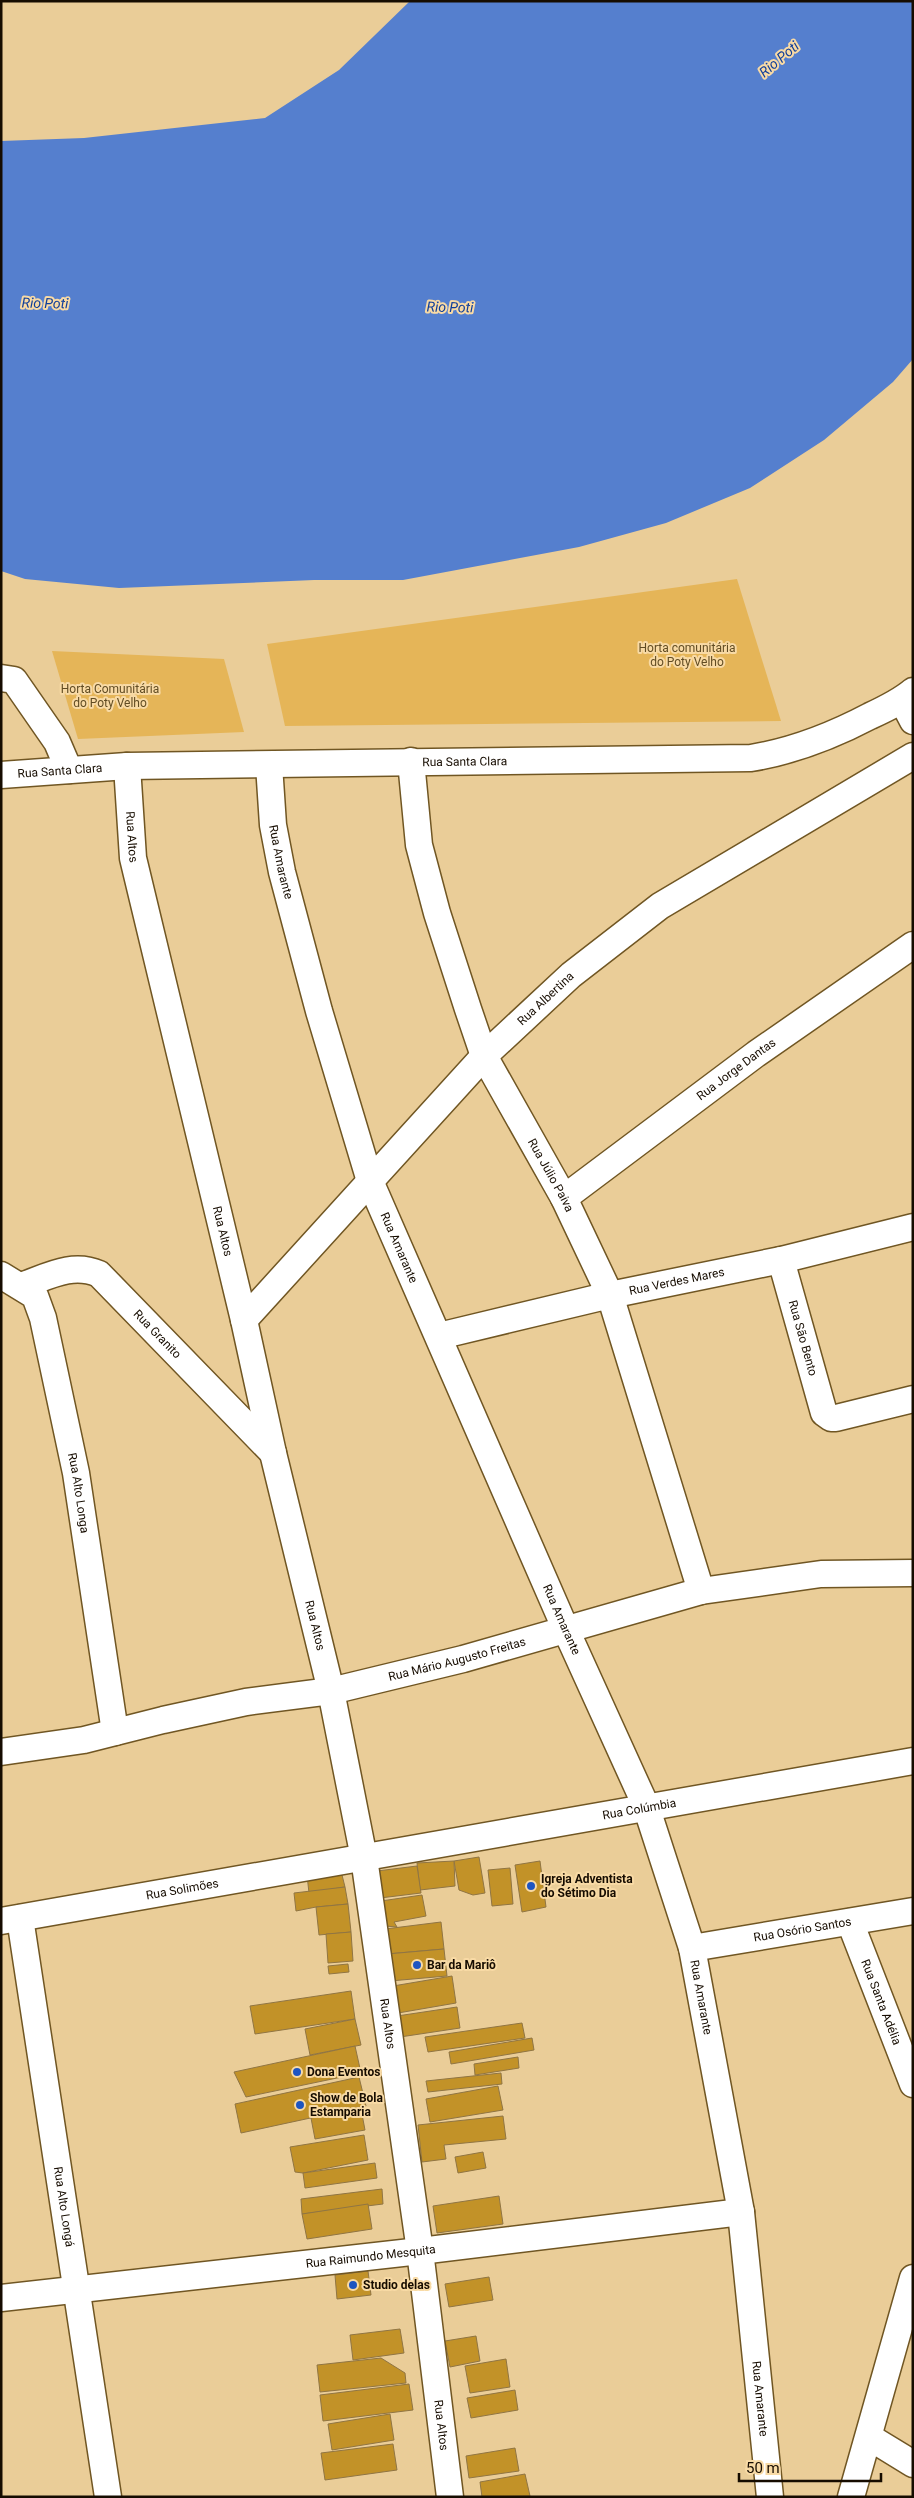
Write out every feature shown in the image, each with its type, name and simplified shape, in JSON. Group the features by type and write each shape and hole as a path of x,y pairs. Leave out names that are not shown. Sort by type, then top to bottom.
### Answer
{"street":[{"path":"1,678 14,680 57,742 69,770"},
{"name":"Rua Santa Clara","path":"1,775 127,766 411,761 708,761 751,758 779,753 816,741 909,704"},
{"name":"Rua Albertina","path":"244,1320 484,1056 571,975 660,906 913,756"},
{"name":"Rua Júlio Paiva","path":"411,761 419,846 437,913 484,1056 564,1198 610,1295 701,1591"},
{"name":"Rua Amarante","path":"269,764 273,825 282,872 319,1011 370,1181 566,1630 646,1806 692,1948 742,2212 770,2497"},
{"name":"Rua Altos","path":"127,766 133,858 331,1691 364,1858 420,2252 450,2497"},
{"name":"Rua Jorge Dantas","path":"564,1198 756,1054 913,946"},
{"name":"Rua Verdes Mares","path":"439,1336 610,1295 782,1260 913,1227"},
{"name":"Rua São Bento","path":"782,1260 821,1409 826,1416 836,1418 913,1399"},
{"name":"Rua Granito","path":"11,1281 71,1268 90,1270 99,1274 273,1452"},
{"name":"Rua Alto Longa","path":"11,1281 35,1296 40,1305 76,1473 115,1732"},
{"name":"Rua Mário Augusto Freitas","path":"1,1752 84,1740 202,1710 331,1691 463,1659 701,1591 821,1574 913,1573"},
{"name":"Rua Colúmbia","path":"364,1858 646,1806 913,1760"},
{"name":"Rua Solimões","path":"11,1920 364,1858"},
{"name":"Rua Osório Santos","path":"692,1948 913,1911"},
{"name":"Rua Alto Longá","path":"11,1920 76,2289 108,2497"},
{"name":"Rua Santa Adélia","path":"850,1922 913,2084"},
{"name":"Rua Raimundo Mesquita","path":"1,2298 420,2252 742,2212"},
{"path":"850,2497 911,2295"},
{"path":"868,2437 913,2464"}],"green space":[{"name":"Horta comunitária do Poty Velho","path":"737,579 781,721 285,726 267,644"},
{"name":"Horta Comunitária do Poty Velho","path":"52,651 224,659 244,732 78,739"}],"water":[{"name":"Rio Poti","path":"410,1 913,1 913,359 893,382 824,440 750,488 666,523 579,547 403,580 314,580 119,588 25,579 1,571 1,141 84,138 265,118 339,70"}],"building":[{"path":"479,1857 485,1893 473,1895 459,1890 454,1861"},
{"path":"454,1861 455,1886 420,1890 417,1863"},
{"name":"Igreja Adventista do Sétimo Dia","path":"540,1861 546,1907 522,1912 515,1865"},
{"path":"417,1866 421,1893 380,1898 377,1871"},
{"path":"510,1868 513,1904 492,1906 488,1870"},
{"path":"341,1871 345,1887 309,1893 307,1875"},
{"path":"345,1887 348,1904 296,1911 294,1893"},
{"path":"422,1895 426,1916 394,1922 397,1927 385,1926 381,1901"},
{"path":"348,1904 351,1932 319,1935 316,1907"},
{"path":"441,1922 444,1949 387,1954 385,1929"},
{"path":"351,1932 353,1961 328,1963 326,1934"},
{"name":"Bar da Mariô","path":"444,1949 447,1976 390,1981 387,1954"},
{"path":"348,1964 349,1972 329,1974 328,1966"},
{"path":"452,1976 456,2003 398,2013 393,1986"},
{"path":"351,1991 355,2019 255,2034 250,2006"},
{"path":"457,2007 460,2028 400,2037 397,2016"},
{"path":"355,2019 361,2045 310,2055 305,2029"},
{"path":"522,2023 525,2038 428,2052 425,2037"},
{"path":"532,2038 534,2050 451,2064 449,2052"},
{"name":"Dona Eventos","path":"355,2046 361,2073 246,2097 234,2072"},
{"path":"518,2057 519,2068 475,2075 474,2064"},
{"path":"501,2073 502,2084 428,2092 426,2081"},
{"name":"Show de Bola Estamparia","path":"359,2077 366,2106 241,2133 235,2104"},
{"path":"498,2086 503,2110 430,2122 426,2099"},
{"path":"361,2109 365,2130 315,2139 311,2118"},
{"path":"503,2116 506,2139 444,2145 446,2159 422,2162 418,2125"},
{"path":"364,2135 368,2160 303,2173 295,2172 290,2147"},
{"path":"483,2152 486,2168 458,2173 455,2157"},
{"path":"375,2163 377,2178 305,2188 303,2173"},
{"path":"382,2189 383,2204 302,2214 301,2199"},
{"path":"499,2196 503,2224 437,2233 433,2206"},
{"path":"368,2204 372,2229 307,2239 302,2214"},
{"name":"Studio delas","path":"368,2271 371,2295 337,2299 335,2275"},
{"path":"489,2277 493,2300 449,2307 445,2284"},
{"path":"400,2329 404,2353 353,2360 350,2335"},
{"path":"476,2336 480,2361 450,2367 445,2341"},
{"path":"381,2358 405,2373 406,2383 320,2392 317,2365"},
{"path":"506,2359 510,2387 470,2393 465,2366"},
{"path":"409,2384 413,2410 323,2421 320,2395"},
{"path":"515,2390 518,2410 471,2418 467,2398"},
{"path":"390,2414 394,2440 332,2450 328,2424"},
{"path":"393,2444 397,2470 325,2480 321,2453"},
{"path":"515,2448 519,2471 469,2478 466,2456"},
{"path":"525,2474 530,2496 482,2497 480,2482"}],"place":[{"name":"Igreja Adventista do Sétimo Dia","path":"531,1886"},
{"name":"Bar da Mariô","path":"417,1965"},
{"name":"Dona Eventos","path":"297,2072"},
{"name":"Show de Bola Estamparia","path":"300,2105"},
{"name":"Studio delas","path":"353,2285"}]}
